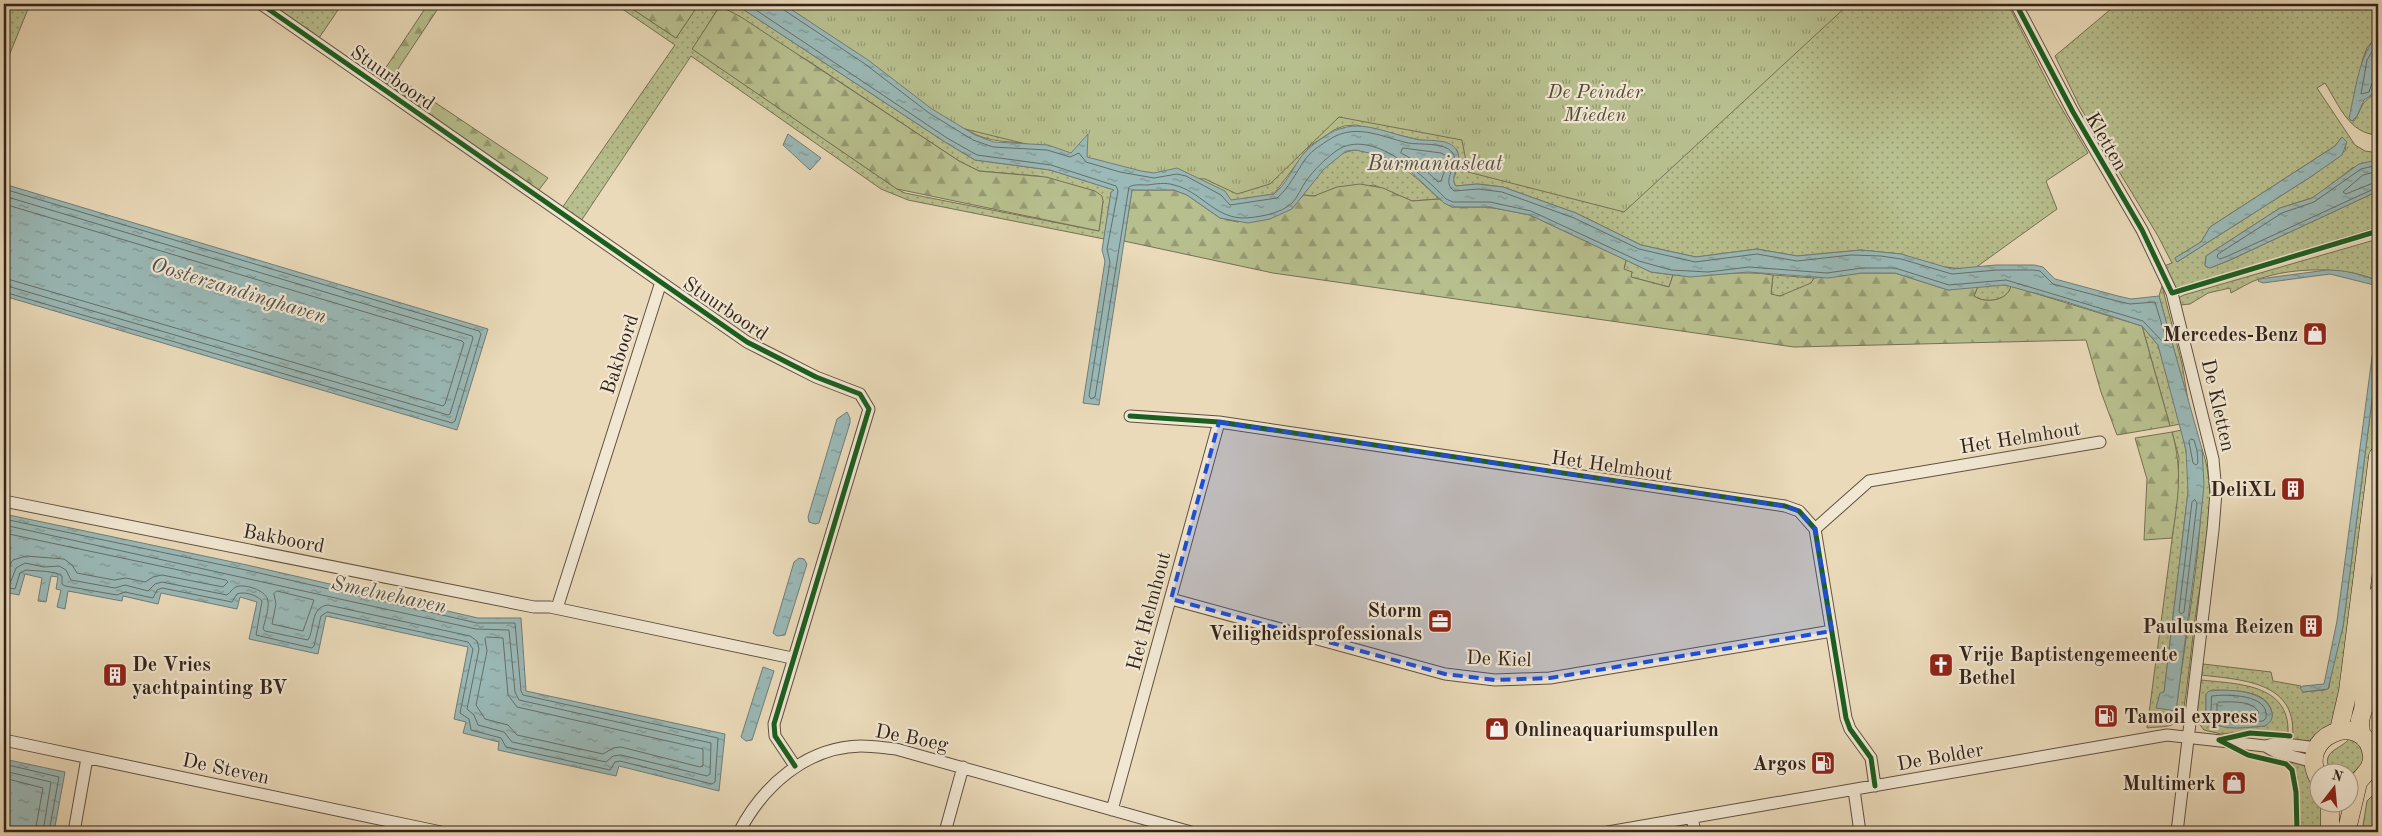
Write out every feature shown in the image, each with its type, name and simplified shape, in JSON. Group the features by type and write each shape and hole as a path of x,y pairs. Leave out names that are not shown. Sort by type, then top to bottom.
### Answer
{"main road":[{"path":"2360,781 2372,762 2370,749 2358,734 2348,692 2378,456"},
{"path":"2358,734 2363,710 2378,594"},
{"path":"2320,764 2322,754 2327,746 2358,734"},
{"path":"2360,787 2368,782 2378,768"},
{"path":"2330,814 2330,827"},
{"path":"2330,827 2333,814"},
{"path":"2348,829 2352,814"}],"street":[{"name":"Stuurboord","path":"261,4 747,342 816,377 860,394 869,410 792,658 774,724 775,736 795,766"},
{"name":"Kletten","path":"2016,4 2072,112 2142,230 2172,293"},
{"name":"Bakboord","path":"557,608 661,282"},
{"name":"De Kletten","path":"2172,293 2206,422 2213,459 2216,492 2177,832"},
{"name":"Het Helmhout","path":"1130,416 1219,422 1785,506 1799,511 1815,529 1869,481 2100,442"},
{"name":"Het Helmhout","path":"1112,810 1219,422"},
{"name":"Bakboord","path":"4,500 534,607 557,608 792,658"},
{"path":"1815,529 1846,718 1850,729 1871,758 1875,786"},
{"name":"De Kiel","path":"1171,599 1445,674 1495,680 1550,678 1832,631"},
{"name":"De Bolder","path":"1608,832 2167,735 2265,746 2277,743 2315,764"},
{"name":"De Steven","path":"4,740 441,832"},
{"name":"De Boeg","path":"739,832 750,810 772,785 795,766 826,752 860,746 896,749 963,766"},
{"path":"74,832 87,758"},
{"path":"945,832 963,766 1191,832"},
{"path":"1854,790 1860,832"},
{"path":"1692,818 1695,832"}],"highlighted area":[{"path":"1219,422 1785,506 1799,511 1815,529 1832,631 1550,678 1495,680 1445,674 1171,599"}],"green space":[{"path":"4,4 30,4 4,68"},
{"path":"269,4 342,4 319,38"},
{"path":"428,4 441,4 394,75 548,178 538,191 379,78"},
{"path":"615,4 625,4 676,38 699,4 735,4 975,160 1050,170 1115,190 1111,192 1104,239 908,200 881,189 691,56 581,221 562,208 675,45","holes":["718,8 807,60 959,161 979,171 1038,176 1103,201 1099,231 905,193 693,49"]},
{"path":"625,4 699,4 676,38"},
{"path":"716,4 741,17 959,161 979,171 1046,177 1095,191 1102,196 1103,201 1099,231 897,189 692,49 718,9"},
{"name":"De Peinder Mieden","path":"778,4 1849,4 1624,212 1468,172 1462,140 1339,117 1270,184 1237,194 1205,179 1160,177 949,125"},
{"name":"De Peinder Mieden","path":"784,4 1938,4 1940,6 1943,4 2008,4 2055,97 2088,153 2046,181 2057,209 1975,268 1962,269 1937,266 1901,254 1861,250 1797,256 1757,249 1696,257 1641,245 1576,213 1503,187 1478,184 1456,186 1453,180 1460,162 1457,150 1443,142 1420,140 1356,125 1344,126 1334,130 1310,146 1274,194 1231,201 1206,182 1023,143 984,138 962,127"},
{"path":"2117,4 2378,4 2378,34 2367,48 2363,58 2350,120 2354,121 2363,104 2373,95 2378,77 2378,135 2359,130 2352,124 2340,109 2325,83 2317,88 2355,145 2365,151 2378,153 2378,161 2352,168 2312,198 2280,208 2206,256 2205,265 2210,268 2230,260 2378,191 2378,227 2178,289 2174,287 2164,266 2172,263 2158,236 2080,107 2055,56","holes":["2342,137 2346,150 2312,176 2177,262 2175,258 2201,242 2210,227 2335,146"]},
{"path":"1356,150 1392,161 1420,181 1439,199 1412,201 1374,185 1314,196 1303,195 1313,180 1332,160 1339,155"},
{"path":"1360,184 1383,188 1412,201 1439,199 1452,207 1489,207 1530,215 1626,260 1624,269 1632,272 1631,277 1669,287 1673,275 1761,273 1773,275 1771,294 1780,296 1811,283 1814,278 1862,273 1895,273 1948,290 1978,286 1974,296 1984,300 1996,300 2006,295 2011,286 2142,326 2170,426 2117,435 2101,392 2086,340 1794,347 1273,273 1124,241 1132,190 1174,190 1187,195 1220,218 1238,222 1301,198 1303,195 1314,196 1337,187"},
{"path":"2378,239 2378,281 2350,273 2303,270 2256,280 2231,293 2230,288 2208,293 2190,304 2180,305 2178,298 2184,295"},
{"path":"1626,260 1651,272 1673,275 1669,287 1631,277 1624,270"},
{"path":"1773,275 1814,278 1812,282 1797,291 1774,296 1771,294"},
{"path":"1997,284 2011,286 2009,291 2001,298 1984,300 1974,296 1978,286"},
{"path":"2162,286 2182,364 2188,400 2159,296"},
{"path":"2142,326 2158,345 2180,424 2170,426"},
{"path":"2378,353 2378,412 2337,721 2312,740 2292,741 2292,721 2287,706 2278,696 2266,688 2251,683 2201,675 2203,664 2271,672 2273,681 2301,686 2303,692 2329,688 2332,666 2343,627"},
{"path":"2182,430 2189,468 2188,492 2164,692 2167,709 2176,710 2190,613 2201,514 2202,449 2207,468 2209,489 2208,534 2183,714 2173,724 2147,728 2175,517 2179,458 2172,432"},
{"path":"2172,432 2177,459 2178,497 2172,538 2144,540 2147,479 2135,438"},
{"path":"2378,502 2378,550 2357,716 2351,724 2349,722"},
{"path":"2201,680 2230,683 2258,689 2271,695 2280,704 2286,717 2288,733 2251,731 2221,734 2204,730 2196,720","holes":["2212,690 2247,692 2256,695 2269,705 2272,717 2265,726 2233,728 2219,724 2206,714 2206,694"]},
{"path":"2350,738 2363,748 2364,765 2360,768 2360,764 2328,764 2329,755"},
{"path":"2289,759 2307,765 2310,770 2310,814 2325,814 2324,832 2298,832 2297,777"},
{"path":"2378,790 2378,832 2362,832 2367,801"}],"water":[{"name":"Burmaniasleat","path":"735,4 783,4 868,60 932,109 975,135 994,142 1048,145 1071,153 1088,134 1087,157 1154,173 1177,168 1225,191 1231,200 1274,194 1286,181 1298,161 1318,141 1335,130 1357,126 1368,127 1420,140 1444,142 1454,147 1459,156 1454,178 1456,186 1477,184 1503,187 1576,213 1641,245 1696,257 1757,249 1797,256 1861,250 1901,254 1952,269 1996,265 2034,265 2043,267 2055,279 2118,296 2131,299 2159,296 2202,449 2204,485 2176,711 2156,708 2160,693 2164,692 2188,492 2186,450 2158,345 2142,326 2005,285 1948,290 1895,273 1862,273 1828,278 1748,272 1690,277 1651,272 1530,215 1489,207 1452,207 1444,203 1410,171 1382,156 1356,150 1346,151 1324,169 1292,209 1270,219 1248,223 1220,218 1187,195 1174,190 1132,190 1099,405 1083,403 1105,261 1102,250 1111,192 1114,190 1050,170 975,160"},
{"path":"2378,34 2378,77 2374,93 2364,100 2357,116 2352,121 2349,118 2362,63 2371,43"},
{"path":"788,134 821,158 810,170 783,145"},
{"path":"2342,137 2347,142 2342,155 2177,262 2175,258 2201,242 2210,227 2335,146"},
{"path":"2377,160 2378,191 2230,260 2210,268 2205,266 2206,256 2280,208 2312,198 2359,164"},
{"name":"Oosterzandinghaven","path":"4,184 488,329 457,430 4,296"},
{"path":"2327,270 2365,276 2378,281 2378,286 2330,274 2263,283 2258,281 2259,279"},
{"path":"2378,312 2378,353 2343,627 2328,689 2303,692 2300,688 2303,686 2324,684 2337,621"},
{"path":"847,412 850,423 819,523 815,524 809,522 808,517 837,419"},
{"path":"4,514 247,565 478,618 521,618 526,691 725,734 719,791 619,766 616,776 498,750 499,742 463,733 466,722 454,719 468,647 326,616 318,654 249,639 257,602 240,597 237,609 161,593 158,604 123,596 122,601 68,591 65,609 57,607 61,590 56,589 58,577 51,576 46,602 38,601 42,578 25,574 19,595 4,592"},
{"path":"799,558 804,559 807,564 785,635 777,636 773,633 794,562"},
{"path":"763,667 774,671 752,740 746,741 741,737"},
{"path":"2226,690 2255,695 2269,705 2272,719 2265,726 2232,728 2216,724 2206,714 2206,694 2209,691"},
{"path":"4,759 65,772 54,832 4,832"}],"cycle path":[{"path":"261,4 747,342 816,377 860,394 869,409 774,724 775,736 795,766"},
{"path":"2016,4 2073,112 2142,230 2172,293 2378,231"},
{"path":"1130,416 1219,422 1785,506 1799,511 1815,529 1846,718 1850,729 1871,758 1875,786"},
{"path":"2219,740 2250,733 2290,736"},
{"path":"2219,740 2248,755 2286,764 2292,770 2296,792 2297,832"}],"place":[{"name":"Mercedes-Benz","path":"2315,334"},
{"name":"DeliXL","path":"2293,489"},
{"name":"Storm Veiligheidsprofessionals","path":"1440,621"},
{"name":"Paulusma Reizen","path":"2311,626"},
{"name":"Vrije Baptistengemeente Bethel","path":"1941,665"},
{"name":"De Vries yachtpainting BV","path":"115,675"},
{"name":"Tamoil express","path":"2106,716"},
{"name":"Onlineaquariumspullen","path":"1497,729"},
{"name":"Argos","path":"1823,763"},
{"name":"Multimerk","path":"2234,783"}],"water label":[{"name":"Smelnehaven","path":"389,594"}]}
